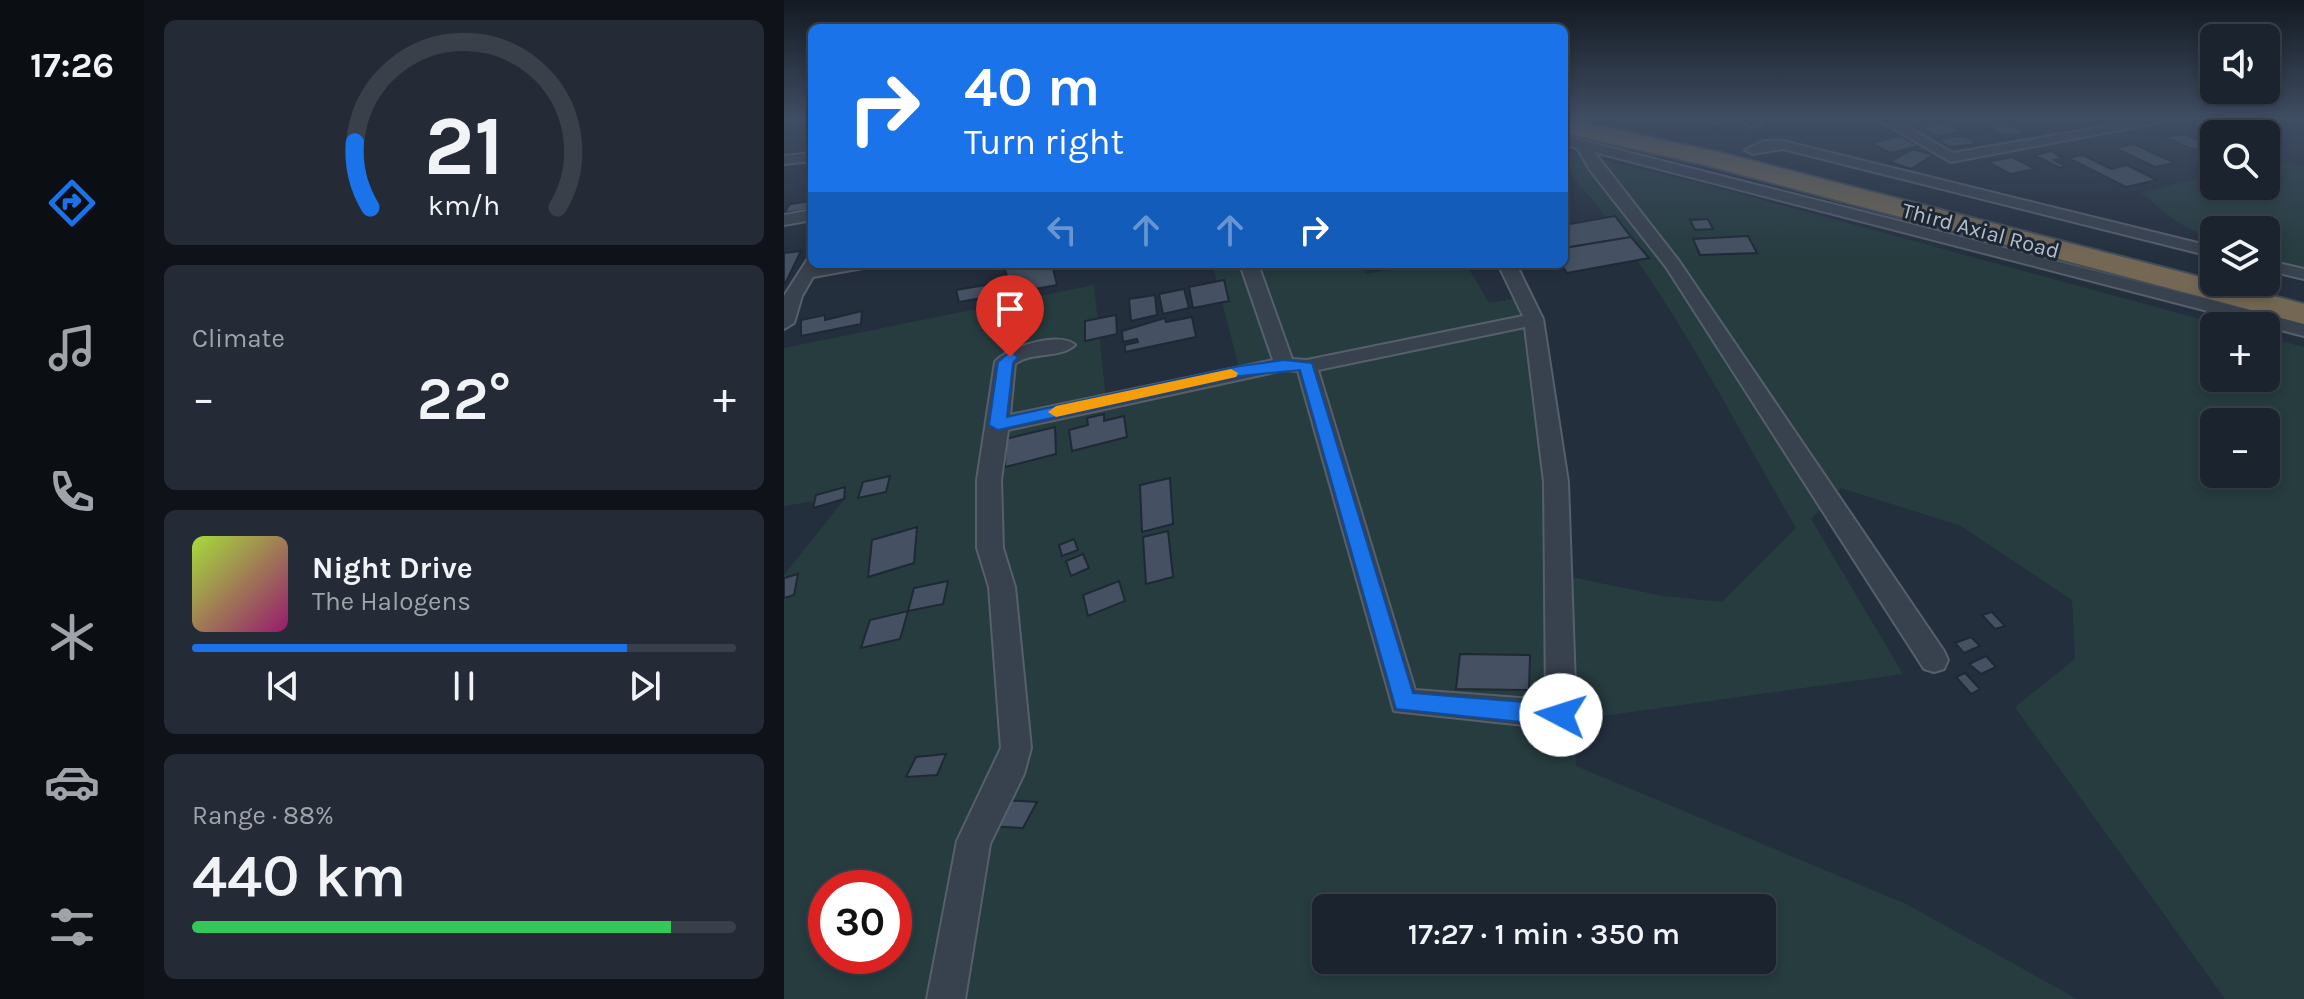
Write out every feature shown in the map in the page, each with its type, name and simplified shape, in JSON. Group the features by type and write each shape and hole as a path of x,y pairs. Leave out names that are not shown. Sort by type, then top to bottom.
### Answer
{"highway":[{"name":"Third Axial Road","path":"1751,165 1820,177 2200,262"},
{"name":"Third Axial Road","path":"1789,165 1820,177 2304,314"},
{"path":"2280,282 2304,288"}],"street":[{"path":"1593,165 1673,265 1934,660"},
{"path":"1670,165 2304,330"},
{"path":"1862,165 2200,249"},
{"path":"1908,176 1935,165"},
{"path":"784,220 808,216"},
{"path":"1251,268 1295,365 1404,702 1561,715 1556,482 1534,319 1509,268"},
{"path":"2280,268 2304,274"},
{"path":"784,323 788,297 811,269"},
{"path":"998,425 1534,319"},
{"path":"946,999 974,841 1008,774 1016,748 1002,587 990,548 989,480 1005,362 1018,352 1065,345"}],"green space":[{"path":"1568,165 1621,165 1711,186 2200,319 2200,392 2280,392 2280,341 2304,347 2304,999 2225,999 2015,707 2075,659 2072,600 1961,526 1841,488 1811,519 1903,674 1574,720 1576,766 1906,904 2077,999 784,999 784,575 847,496 784,506 784,348 1094,285 1106,400 1240,371 1213,268 1363,268 1366,274 1398,268 1468,268 1489,303 1519,298 1523,311 1561,575 1663,596 1722,602 1796,528 1689,341 1630,250 1568,172"},
{"path":"2280,165 2304,167 2304,268 2280,262 2280,216 2200,216 2200,234 2174,220 2141,193 2200,178 2200,200 2280,200"}],"building":[{"path":"1898,165 1918,165 1911,169"},
{"path":"1993,165 2027,165 2035,169 2010,174"},
{"path":"2081,165 2102,165 2111,169 2127,165 2157,180 2126,187"},
{"path":"808,202 808,210 784,213 790,204"},
{"path":"1615,216 1631,237 1568,247 1568,224"},
{"path":"1708,219 1713,229 1695,230 1690,220"},
{"path":"1748,236 1757,253 1700,255 1693,239"},
{"path":"1631,237 1649,258 1567,273 1564,268 1568,268 1568,247"},
{"path":"801,251 786,282 784,283 784,253"},
{"path":"1004,268 1053,268 1057,285 1013,293"},
{"path":"1224,280 1229,301 1193,308 1189,287"},
{"path":"997,283 999,295 959,302 956,290"},
{"path":"1184,289 1189,308 1163,314 1159,294"},
{"path":"1155,295 1157,315 1131,321 1129,299"},
{"path":"862,311 861,324 801,336 801,320 825,315 825,320"},
{"path":"1116,315 1117,334 1085,341 1085,321"},
{"path":"1192,317 1196,337 1125,352 1125,345 1138,342 1137,339 1123,342 1122,331 1165,318 1166,322"},
{"path":"1104,414 1104,421 1124,416 1127,437 1072,451 1069,430 1088,425 1087,418"},
{"path":"1055,427 1056,454 1005,467 1006,439"},
{"path":"890,476 886,492 858,498 863,482"},
{"path":"1170,478 1173,524 1142,532 1140,485"},
{"path":"845,487 844,499 813,508 816,495"},
{"path":"917,527 914,563 868,577 872,540"},
{"path":"1168,531 1173,577 1146,584 1143,537"},
{"path":"1074,539 1078,550 1062,556 1059,545"},
{"path":"1083,554 1089,568 1071,576 1066,561"},
{"path":"798,574 794,595 784,598 784,578"},
{"path":"948,581 943,604 908,611 914,588"},
{"path":"1119,581 1125,601 1088,616 1083,595"},
{"path":"908,611 900,639 861,648 870,620"},
{"path":"1992,612 2005,626 1995,629 1982,615"},
{"path":"1971,637 1980,646 1964,653 1955,643"},
{"path":"1460,654 1530,655 1529,690 1456,689"},
{"path":"1986,656 1996,667 1981,674 1969,664"},
{"path":"1965,673 1980,689 1971,694 1956,677"},
{"path":"946,754 937,775 906,777 916,757"},
{"path":"1002,800 1037,802 1023,828 988,826"}],"slow traffic":[{"path":"1056,412 1231,373"}],"route":[{"path":"1010,357 1005,362 998,425 1240,371 1284,364 1307,366 1404,702 1561,715"}]}
